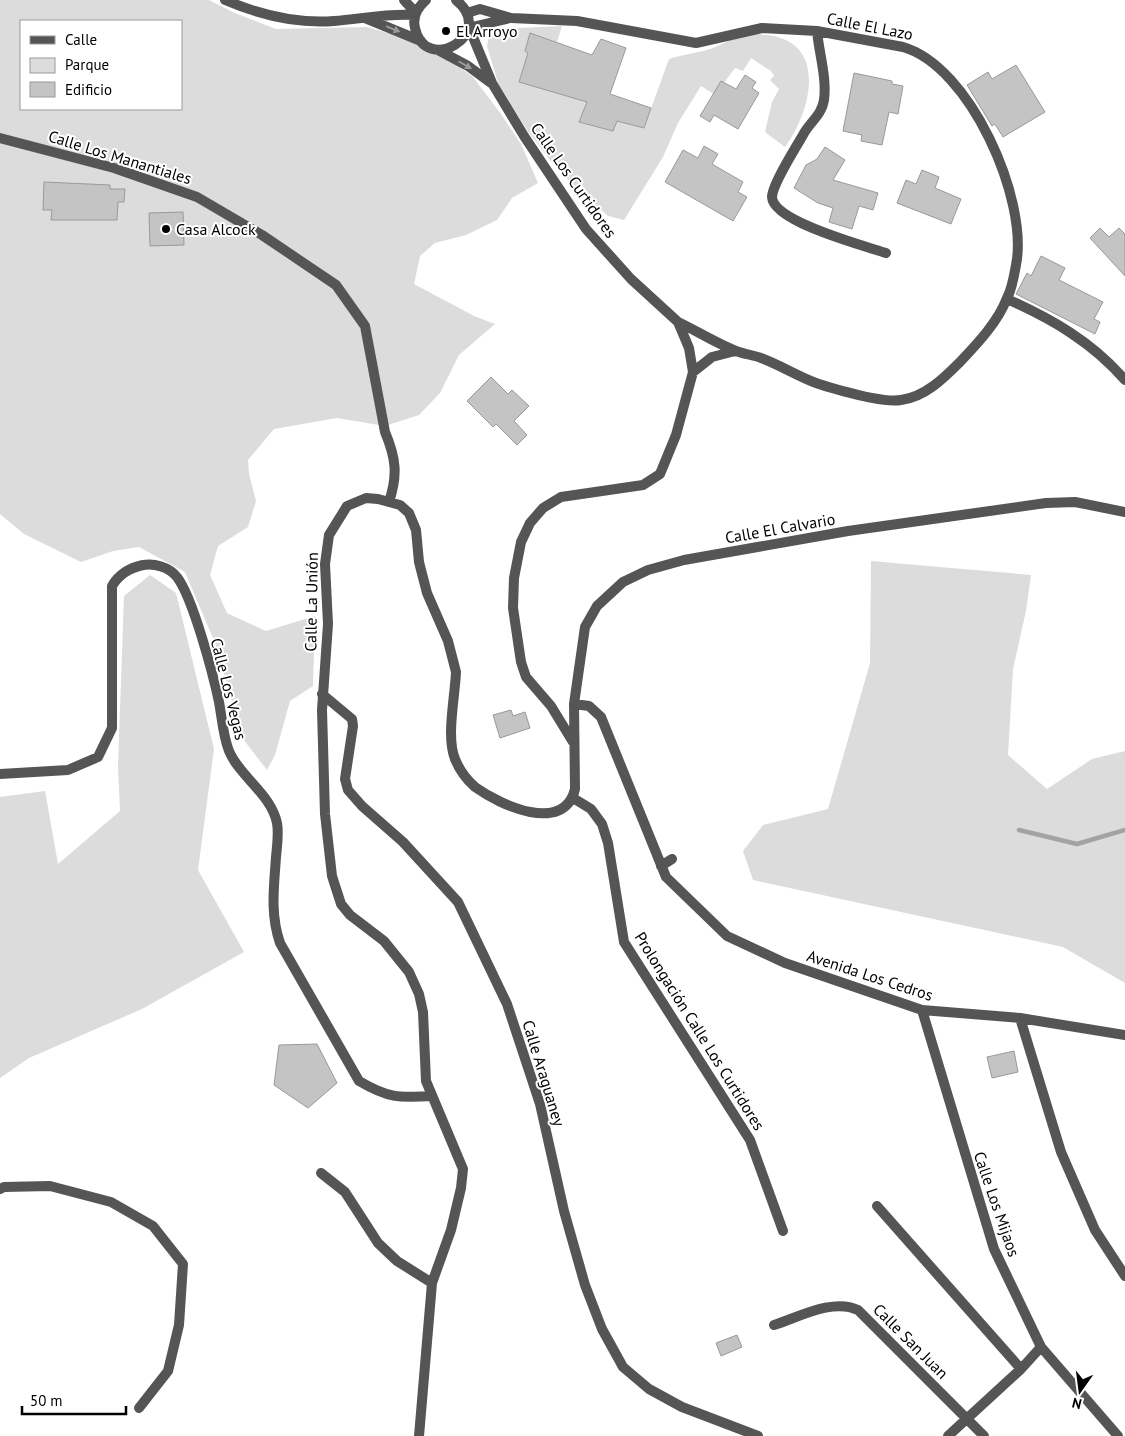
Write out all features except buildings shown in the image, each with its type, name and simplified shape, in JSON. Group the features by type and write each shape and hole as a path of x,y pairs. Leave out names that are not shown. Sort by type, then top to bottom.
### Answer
{"street":[{"path":"225,0 251,11 288,21 331,21 416,14"},
{"path":"404,0 416,14"},
{"path":"421,40 414,24 416,14 426,0"},
{"path":"436,49 452,48 464,38 468,29 466,13 456,0"},
{"name":"Calle El Lazo","path":"466,13 481,5 511,18"},
{"path":"364,18 421,40"},
{"name":"Calle El Lazo","path":"468,29 511,18 578,21 696,43 762,28 817,31 917,51 949,78 978,118 1002,168 1011,199 1016,232 1016,263 1007,299 974,349 936,384 920,394 902,400 882,400 815,383 761,358 735,350 678,322"},
{"name":"Calle Los Curtidores","path":"468,29 492,83 528,143 586,229 631,279 678,322 690,348 694,372 676,435 660,474 643,486 561,497 542,508 530,523 521,542 514,578 516,637 526,677 551,706 571,736 575,748"},
{"path":"817,31 824,100 817,118 805,131 783,171 772,194 773,201 778,208 814,231 886,253"},
{"name":"Calle Los Curtidores","path":"421,40 468,66 492,83"},
{"name":"Calle Los Manantiales","path":"0,138 114,168 197,197 262,235 336,285 365,326 385,432 393,456 396,481 390,502"},
{"path":"1007,299 1048,318 1076,336 1112,365 1125,380"},
{"path":"694,372 712,357 735,350"},
{"name":"Calle La Unión","path":"419,1436 432,1283 450,1230 461,1188 463,1168 426,1081 423,1012 419,994 409,972 384,941 350,914 335,891 326,814 322,694 328,624 325,564 329,535 340,514 355,502 366,498 400,505 413,521 419,562 427,593 454,658 456,672 451,742 455,760 464,774 475,786 489,796 525,811 553,812 561,810 573,798"},
{"name":"Calle El Calvario","path":"575,748 574,704 581,646 590,616 602,601 623,582 648,570 684,560 838,533 1046,503 1075,502 1125,512"},
{"name":"Calle Los Vegas","path":"0,774 68,770 98,756 112,728 112,586 122,574 134,567 148,564 166,568 176,576 187,593 216,688 229,750 235,761 272,809 277,824 272,906 274,925 280,943 359,1081 381,1094 408,1097 432,1096"},
{"name":"Calle Araguaney","path":"322,694 352,718 353,726 345,779 348,790 362,806 403,842 458,902 507,1004 540,1104 564,1211 585,1285 602,1329 623,1367 649,1389 682,1407 758,1436"},
{"path":"551,706 560,709 568,708 574,704"},
{"name":"Avenida Los Cedros","path":"574,704 589,706 601,717 666,877 726,936 785,963 922,1010 1020,1018 1125,1035"},
{"path":"573,798 576,779 575,748"},
{"name":"Prolongación Calle Los Curtidores","path":"573,798 591,809 602,824 608,843 624,942 750,1140 782,1230"},
{"path":"661,866 672,860"},
{"name":"Calle Los Mijaos","path":"922,1010 994,1250 1041,1347 1118,1436"},
{"path":"1020,1018 1061,1152 1095,1230 1125,1276"},
{"path":"321,1173 345,1192 378,1243 397,1261 432,1283"},
{"path":"0,1189 4,1186 50,1186 111,1202 153,1226 183,1264 179,1325 168,1371 139,1408"},
{"path":"877,1206 1021,1369"},
{"name":"Calle San Juan","path":"774,1324 835,1305 853,1307 984,1436"},
{"path":"948,1436 1021,1369 1041,1347"}],"green space":[{"path":"0,0 209,0 235,13 276,29 367,27 405,38 452,62 473,77 521,144 538,183 512,198 497,220 466,235 435,243 420,256 414,284 474,316 495,324 459,355 440,393 419,415 385,426 337,418 274,429 248,460 249,474 256,501 248,527 218,546 210,575 227,613 266,631 315,616 313,686 290,701 275,755 267,770 243,739 215,643 185,572 139,547 113,551 81,562 24,534 0,514"},
{"path":"562,26 557,42 530,34 525,51 528,53 519,81 587,102 579,122 613,131 617,121 644,128 669,59 713,48 748,33 787,40 800,51 807,64 809,80 802,116 785,147 765,132 772,102 779,89 770,80 774,76 771,71 751,58 743,71 735,68 715,95 701,86 678,123 663,157 624,220 608,216 553,164 527,130 498,83 487,46 490,33 496,29"},
{"path":"871,561 1031,575 1026,611 1013,669 1008,755 1047,789 1092,759 1125,751 1125,983 1063,947 753,880 743,851 763,825 828,809 870,663"},
{"path":"150,575 176,593 214,749 198,870 244,952 142,1009 29,1058 0,1078 0,797 45,791 58,864 120,811 118,767 124,596"}],"waterway":[{"path":"1019,830 1077,844 1125,830"}],"place":[{"name":"El Arroyo","path":"446,31"},
{"name":"Casa Alcock","path":"166,229"}]}
